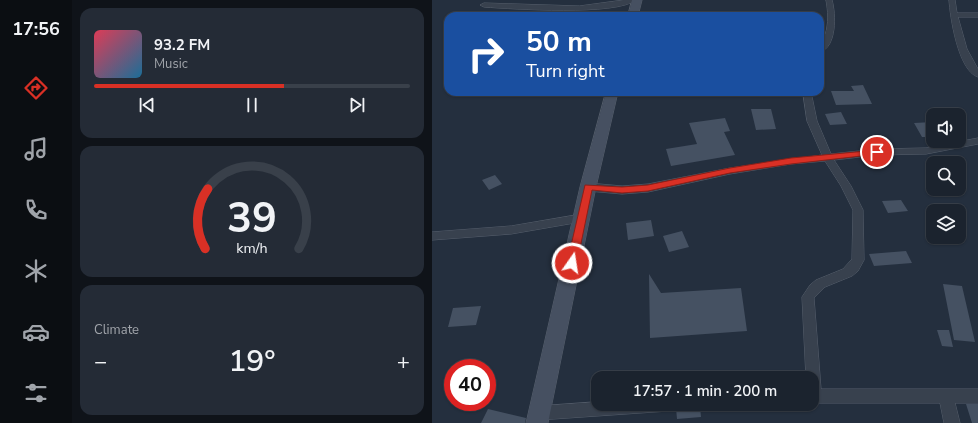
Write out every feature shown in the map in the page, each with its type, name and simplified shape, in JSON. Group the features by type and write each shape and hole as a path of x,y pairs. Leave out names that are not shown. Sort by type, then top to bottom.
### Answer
{"street":[{"path":"484,5 571,7 614,4 633,0"},
{"path":"634,12 637,0"},
{"path":"824,46 829,37 832,14 829,0"},
{"path":"952,0 953,15 966,58 978,74"},
{"path":"953,15 978,15"},
{"path":"604,411 538,418 588,187 611,96"},
{"path":"808,96 812,121 828,158 846,186 858,210 858,260 850,272 822,282 813,288 808,297 812,371"},
{"path":"588,187 622,190 648,188 730,170 791,161 877,152 926,152 978,141"},
{"path":"432,236 511,230 582,218"},
{"path":"946,395 952,423"},
{"path":"819,396 978,396"}],"building":[{"path":"863,85 872,104 836,105 831,91 854,91 851,86"},
{"path":"751,109 771,109 776,129 756,130"},
{"path":"841,112 847,124 830,125 825,114"},
{"path":"725,118 730,131 724,132 735,155 671,166 666,149 697,144 689,123"},
{"path":"926,122 926,137 922,137 914,123"},
{"path":"495,175 502,184 489,190 482,180"},
{"path":"901,200 908,211 888,213 882,201"},
{"path":"651,220 654,236 628,240 626,223"},
{"path":"682,231 689,247 669,252 663,236"},
{"path":"906,251 912,263 874,266 869,254"},
{"path":"649,274 661,293 741,288 747,331 650,338"},
{"path":"943,284 962,286 975,342 954,340"},
{"path":"481,306 476,325 448,327 453,308"},
{"path":"937,330 949,330 953,347 942,346"},
{"path":"966,404 978,404 978,423 972,423"},
{"path":"487,411 496,411 526,418 525,423 481,423"},
{"path":"676,411 700,411 701,417 677,419"}],"route":[{"path":"572,263 588,187 622,190 648,188 730,170 791,161 877,152"}]}
